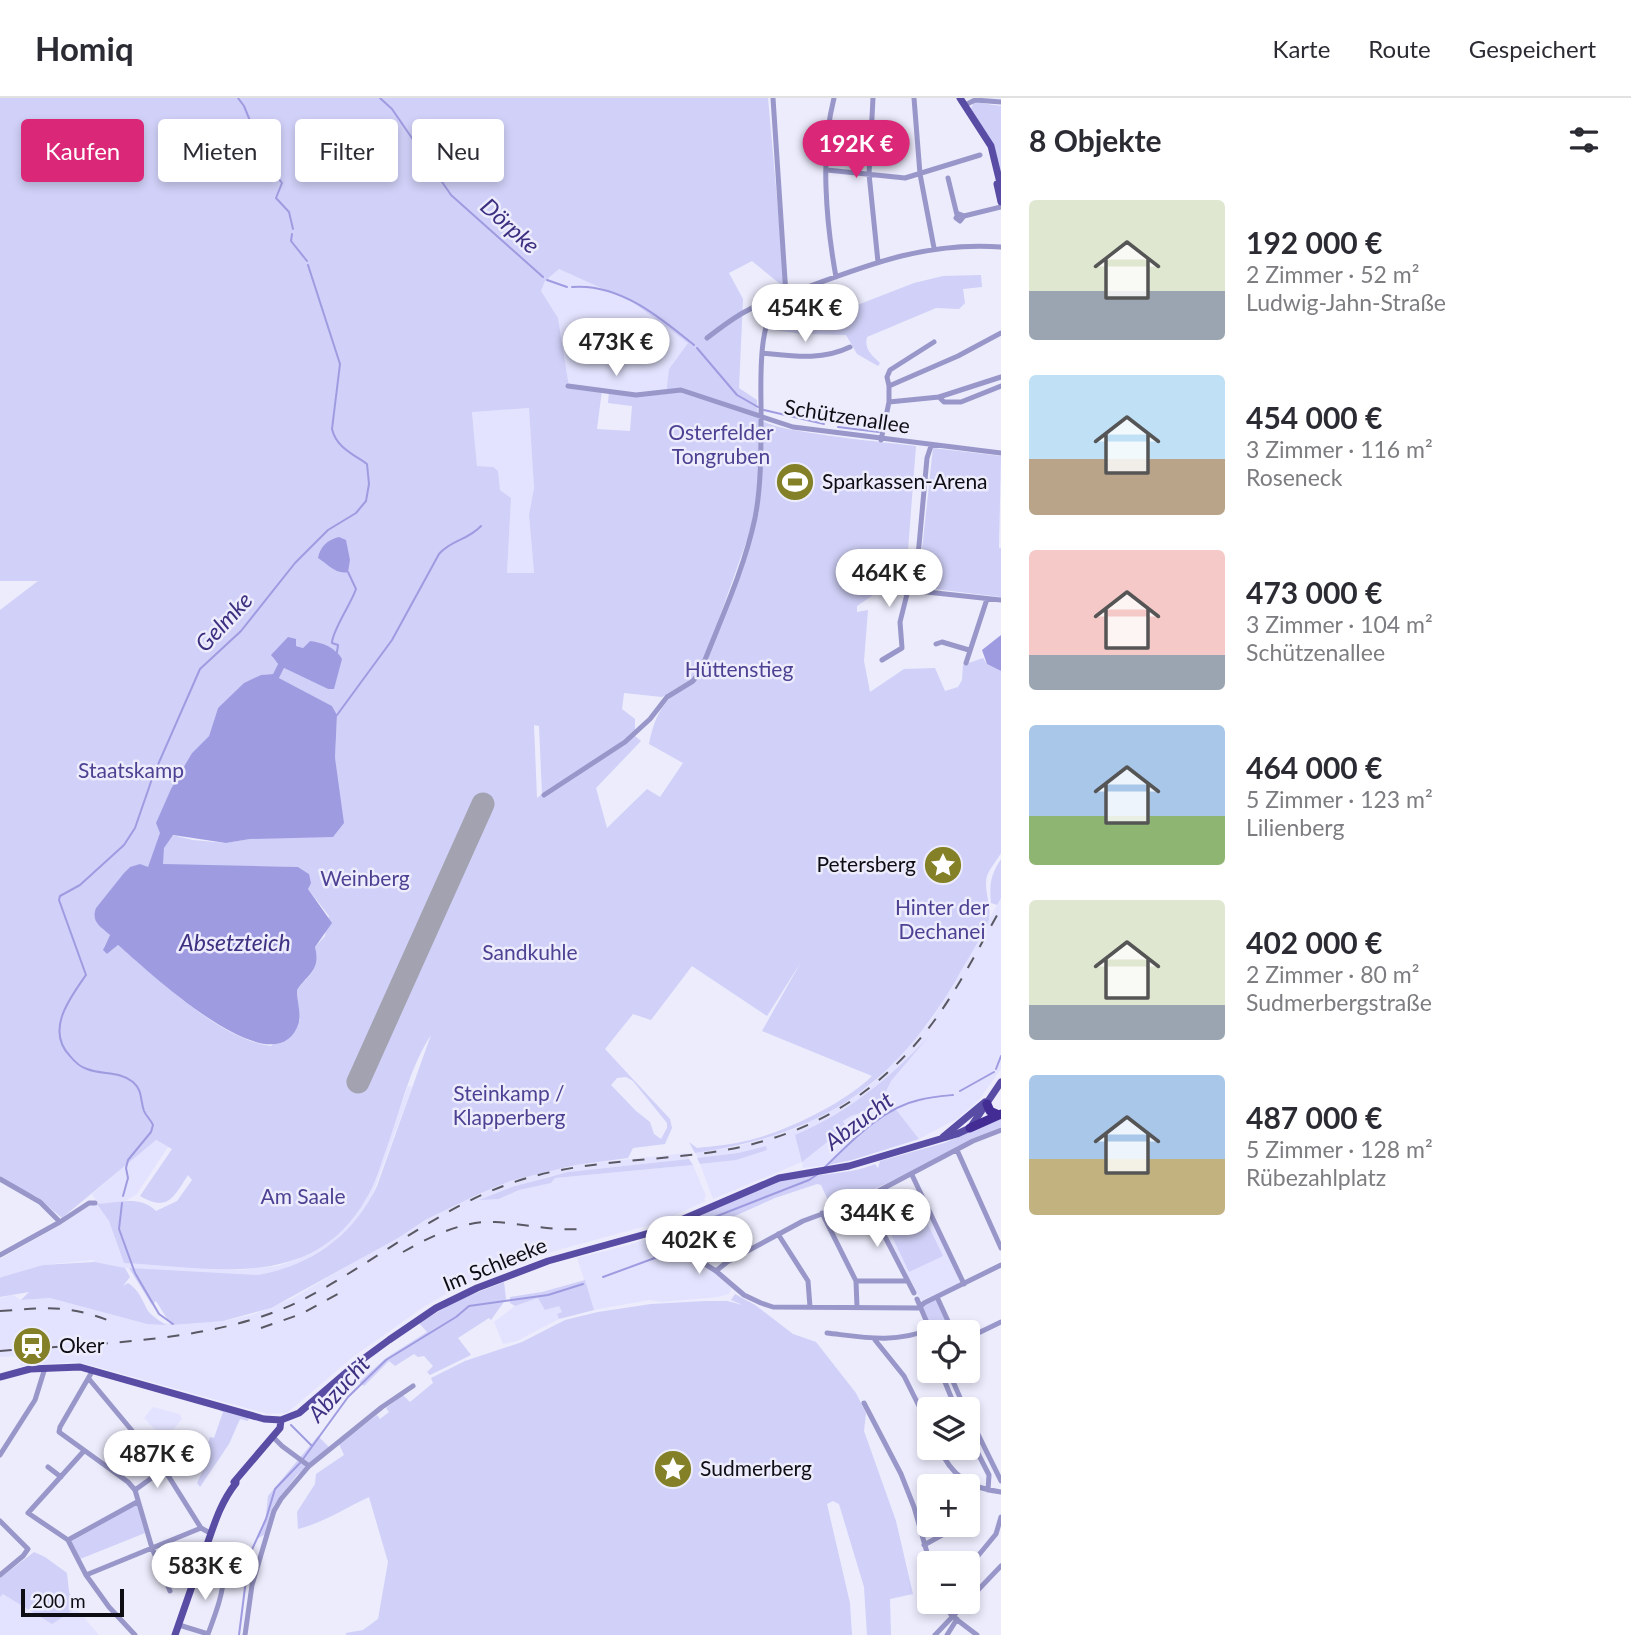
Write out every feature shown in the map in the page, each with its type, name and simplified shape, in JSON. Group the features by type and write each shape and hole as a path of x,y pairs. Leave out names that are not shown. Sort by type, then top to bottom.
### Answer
{"highway":[{"path":"989,1101 990,1111 1000,1114"},
{"path":"970,1128 1000,1114"}],"main road":[{"path":"963,102 984,135 994,158 1001,187"},
{"path":"998,176 1001,202"},
{"name":"Im Schleeke","path":"281,1420 299,1413 366,1356 436,1308 463,1294 548,1261 641,1236 771,1180 849,1167 936,1142 970,1128 1001,1082"},
{"name":"Im Schleeke","path":"936,1142 989,1101"},
{"path":"0,1377 19,1371 72,1366 264,1419 281,1420 280,1428 236,1480 217,1513 175,1635"}],"street":[{"path":"544,795 599,761 650,719 667,697 693,681 701,670 741,565 755,517 762,353 770,314 784,296 773,98"},
{"path":"834,98 829,125 827,170 829,231 836,277"},
{"path":"873,98 869,174 878,262"},
{"path":"914,98 920,174 934,248"},
{"path":"963,102 1001,102"},
{"path":"827,170 900,177 920,174 980,155"},
{"path":"948,178 960,216 1001,207"},
{"path":"706,338 761,304 909,252 972,245 1001,247"},
{"path":"889,386 958,356 1001,333"},
{"path":"881,440 889,402 887,377 890,370 934,342"},
{"path":"762,353 816,357 850,347"},
{"path":"889,402 939,397 1001,377"},
{"name":"Schützenallee","path":"568,386 636,395 681,390 793,427 1001,453"},
{"path":"939,397 944,402 961,402 1001,386"},
{"path":"915,589 930,446"},
{"path":"882,660 902,648 900,622 906,592 915,589 1001,600"},
{"path":"966,663 987,598"},
{"path":"936,644 942,642 969,650"},
{"path":"716,1271 778,1234 822,1213 865,1198 1001,1130"},
{"path":"957,1150 1001,1248"},
{"path":"912,1175 964,1284"},
{"path":"0,1179 40,1202 60,1222"},
{"path":"865,1198 927,1320"},
{"path":"0,1255 89,1203 94,1203"},
{"path":"822,1213 856,1281 857,1307"},
{"path":"665,1227 679,1247 716,1271 744,1295 773,1307 921,1307 924,1303 1001,1265"},
{"path":"778,1234 810,1284 810,1307"},
{"path":"856,1281 907,1281"},
{"path":"937,1297 948,1320"},
{"path":"980,1332 1001,1322"},
{"path":"827,1332 874,1340 917,1333"},
{"path":"874,1340 904,1376 917,1402"},
{"path":"0,1455 35,1400 45,1368"},
{"path":"93,1370 91,1381 59,1430 83,1452 128,1482 135,1490 152,1548 170,1591"},
{"path":"91,1381 164,1469 201,1528 210,1533"},
{"path":"245,1635 252,1585 274,1511 281,1499 307,1465 413,1386"},
{"path":"864,1403 901,1474 926,1551"},
{"path":"0,1435 9,1441"},
{"path":"272,1436 307,1465"},
{"path":"980,1438 1001,1481"},
{"path":"83,1452 29,1514 68,1540 86,1575 135,1635"},
{"path":"980,1457 989,1475 988,1490"},
{"path":"945,1460 956,1474"},
{"path":"48,1467 61,1477"},
{"path":"135,1490 164,1469"},
{"path":"980,1488 1001,1492"},
{"path":"68,1540 137,1502"},
{"path":"980,1553 996,1534 1001,1517"},
{"path":"0,1521 26,1546 27,1551 0,1575"},
{"path":"86,1575 201,1528"},
{"path":"925,1545 939,1537"},
{"path":"178,1625 208,1635 223,1587 224,1574 201,1562"},
{"path":"935,1635 955,1618 1001,1566"},
{"path":"952,1614 977,1635"},
{"path":"947,1635 955,1618"}],"shaded area":[{"path":"559,269 634,303 688,343 669,369 666,394 633,396 569,387 558,318 541,291 545,281"},
{"path":"529,408 534,488 529,515 534,574 507,573 511,498 500,490 493,467 477,466 472,411"},
{"path":"1001,898 1001,1069 979,1100 957,1119 919,1139 894,1107 859,1132 827,1165 803,1168 802,1162 713,1199 700,1164 736,1160 766,1146 698,1158 695,1153 739,1146 795,1129 839,1106 869,1086 895,1062 933,1018","holes":["923,1042 891,1081 881,1102 868,1111 843,1121 846,1127 795,1136 832,1118 873,1091"]},
{"path":"408,1086 412,1087 370,1201 355,1222 334,1242 299,1264 258,1275 231,1275 125,1268 94,1264 94,1260 43,1265 0,1278 0,1259 64,1223 89,1205 97,1203 92,1194 155,1140 168,1147 137,1194 124,1202 98,1204 109,1221 124,1263 239,1270 278,1266 298,1259 332,1239 352,1220 367,1198"},
{"path":"687,1153 689,1159 568,1172 482,1199 499,1199 519,1190 551,1183 555,1178 693,1165 706,1196 706,1201 657,1223 551,1252 458,1287 422,1308 353,1357 287,1413 268,1414 75,1362 20,1366 21,1361 40,1355 0,1357 0,1298 13,1295 21,1300 50,1298 147,1324 223,1321 252,1315 293,1298 425,1220 510,1181 575,1165"},
{"path":"924,1203 961,1282 921,1301 882,1225"},
{"path":"662,1234 668,1236 692,1261 717,1274 730,1286 729,1294 663,1302 649,1300 594,1310 577,1258"},
{"path":"538,1298 545,1310 559,1305 562,1312 557,1314 559,1319 517,1341 503,1344 494,1322 515,1306"},
{"path":"153,1407 180,1414 182,1419 165,1440 144,1418"},
{"path":"2,1593 16,1601 62,1616 76,1608 99,1635 0,1635"}],"green space":[{"path":"0,98 768,98 785,288 752,261 729,273 743,299 739,388 757,400 757,409 763,421 773,425 811,433 916,446 905,589 882,589 857,606 857,612 868,610 864,661 870,692 904,669 935,668 945,691 958,687 962,680 963,665 983,658 987,664 1001,671 1001,853 986,881 989,919 932,1018 906,1050 878,1077 848,1100 816,1119 780,1134 695,1153 689,1142 697,1148 734,1144 795,1124 830,1106 872,1076 762,1031 801,962 767,1016 692,966 651,1020 633,1014 605,1049 670,1119 672,1128 665,1144 633,1148 628,1158 575,1165 510,1181 425,1220 398,1238 271,1308 223,1321 171,1325 156,1301 152,1305 129,1268 258,1275 296,1264 329,1246 356,1219 377,1186 431,1035 412,1074 378,1173 366,1199 344,1229 318,1249 289,1262 258,1268 225,1269 124,1263 109,1221 97,1204 136,1201 156,1211 177,1201 192,1180 188,1175 174,1196 164,1202 149,1201 140,1196 172,1149 156,1140 62,1218 37,1197 0,1179 0,610 38,581 0,581","holes":["559,269 634,303 688,343 669,369 666,394 633,396 609,391 608,403 632,406 630,431 597,429 602,390 569,387 558,318 541,291 545,281","529,408 534,488 529,515 534,573 507,573 511,498 500,490 498,471 493,467 477,466 472,412","756,508 759,512 742,568 706,655","310,641 337,652 328,689 284,668 279,678 332,706 337,715 335,758 250,839 226,843 172,835 164,848 162,865 298,867 309,874 308,889 329,916 325,936 315,947 316,961 313,971 297,990 300,1021 271,1046 251,1041 210,1020 118,945 107,954 104,947 110,935 96,908 130,867 148,868 192,753 209,736 218,708 261,675 273,674 278,664 272,657 296,646 303,648","691,679 663,707 649,744 683,763 660,797 647,789 607,828 596,788 641,741 635,736 635,719 622,709 624,693 662,697","534,725 539,726 542,794 537,798","626,1077 633,1081 667,1123 661,1139 654,1134 650,1122 611,1085 617,1078"]},
{"path":"974,102 1001,106 1001,180 993,145 971,108"},
{"path":"981,275 982,287 963,289 965,303 959,309 936,308 867,337 868,349 880,363 878,366 857,354 846,335 801,334 768,329 773,314 787,297 797,316 809,319 829,316 914,283 943,276"},
{"path":"933,448 1001,456 1001,597 918,587"},
{"path":"1001,859 1001,898 997,905 991,903 991,885"},
{"path":"929,1036 891,1081 881,1102 843,1121 846,1127 802,1162 795,1135 851,1105 899,1066"},
{"path":"894,1107 919,1139 827,1165 859,1132"},
{"path":"1001,1119 1001,1127 875,1189 831,1207 821,1185 817,1184 775,1198 681,1240 673,1232 674,1226 762,1186 787,1179 851,1171 875,1164 878,1168 880,1161 944,1143"},
{"path":"766,1146 767,1150 736,1160 700,1164 697,1158 738,1153"},
{"path":"689,1159 693,1165 555,1178 551,1183 519,1190 499,1199 479,1200 512,1187 568,1172"},
{"path":"921,1210 943,1256 909,1272 887,1226"},
{"path":"94,1262 125,1268 130,1277 123,1286 128,1283 132,1286 148,1311 166,1325 147,1324 50,1298 21,1300 29,1292 0,1297 2,1277 43,1265"},
{"path":"585,1280 594,1310 559,1319 557,1314 562,1312 559,1306 545,1310 538,1298 515,1306 510,1303 510,1297 542,1292"},
{"path":"504,1282 506,1299 491,1320 489,1318 458,1338 471,1355 430,1375 427,1372 433,1366 424,1356 418,1357 414,1354 395,1366 389,1361 364,1386 359,1382 386,1358 427,1332 419,1323 458,1300"},
{"path":"735,1294 755,1305 793,1334 816,1342 856,1393 866,1413 864,1431 896,1521 913,1594 890,1599 891,1635 867,1635 864,1587 839,1504 833,1501 827,1504 850,1603 852,1635 346,1635 363,1630 378,1619 388,1562 369,1497 298,1529 297,1512 315,1484 316,1474 344,1455 339,1444 377,1415 380,1419 389,1412 386,1408 403,1395 410,1402 433,1383 431,1378 465,1361 522,1342 565,1320 651,1304 727,1301 743,1305 731,1300"},
{"path":"937,1299 947,1320 927,1320 921,1306"},
{"path":"220,1409 249,1417 248,1421 240,1419 229,1444 200,1487 197,1483 205,1466 202,1465 210,1437 214,1438 223,1412"},
{"path":"318,1436 329,1447 297,1475 274,1505 267,1533 257,1539 266,1516 268,1496"},
{"path":"137,1506 145,1533 80,1559 70,1542"},
{"path":"34,1552 67,1573 69,1592 76,1608 52,1624 3,1594 0,1597 0,1578"}],"water":[{"path":"339,537 346,540 350,560 348,572 344,573 318,558 325,544"},
{"path":"1001,635 1001,671 987,664 982,650"},
{"name":"Absetzteich","path":"288,637 296,639 296,646 303,648 310,641 324,644 342,659 334,689 328,689 284,668 279,678 332,706 337,715 335,758 344,823 333,837 250,839 226,843 173,835 164,848 163,864 298,867 309,874 311,883 308,889 332,923 315,947 316,961 313,971 297,990 299,1022 286,1041 265,1044 239,1036 210,1019 154,977 118,945 107,954 103,950 110,935 97,923 95,913 96,908 130,867 140,864 148,867 160,833 156,823 171,789 192,753 209,736 218,708 244,683 261,675 273,674 278,664 271,655"}],"waterway":[{"name":"Gelmke","path":"238,98 244,106 268,165 282,183 276,198 289,212 293,229"},
{"name":"Dörpke","path":"380,98 392,109 451,195 543,277"},
{"name":"Gelmke","path":"292,234 291,241 307,261"},
{"name":"Gelmke","path":"123,1196 128,1178 128,1160 151,1132 153,1125 144,1111 140,1092 133,1082 122,1076 82,1067 63,1046 60,1036 63,1014 86,975 59,900 60,896 80,885 124,845 135,828 153,776 200,669 241,631 295,563 328,530 356,513 366,501 369,484 367,464 341,445 332,429 340,364 308,265"},
{"name":"Dörpke","path":"547,280 567,287"},
{"name":"Dörpke","path":"572,287 606,290 622,296 653,313 694,345"},
{"name":"Dörpke","path":"697,348 737,395 758,407"},
{"name":"Dörpke","path":"764,410 824,424"},
{"name":"Dörpke","path":"838,427 879,432"},
{"path":"337,715 392,640 439,554 481,526"},
{"path":"337,652 338,645 332,643 333,638 356,589 348,572"},
{"name":"Abzucht","path":"996,1069 1001,1056"},
{"name":"Abzucht","path":"960,1091 994,1072"},
{"name":"Abzucht","path":"824,1168 868,1127 892,1110 919,1100 953,1095"},
{"name":"Abzucht","path":"680,1241 702,1222 809,1180 818,1174"},
{"name":"Gelmke","path":"122,1203 119,1229 135,1273 159,1314 173,1324"},
{"name":"Abzucht","path":"603,1277 663,1255 675,1245"},
{"name":"Abzucht","path":"303,1459 348,1397 386,1360 456,1317 469,1306 548,1295 583,1284"},
{"name":"Gelmke","path":"291,1425 312,1446"},
{"name":"Abzucht","path":"239,1635 249,1556 266,1519 275,1489 300,1463"}],"runway":[{"path":"358,1082 483,804"}],"railway":[{"path":"0,1351 153,1339 193,1333 267,1315 326,1287 452,1210 506,1185 529,1177 577,1167 735,1148 802,1127 862,1094 889,1072 914,1046 954,991 1001,908"},
{"path":"403,1252 447,1231 483,1222 582,1229"},
{"path":"261,1328 301,1314 343,1291"},
{"path":"0,1311 43,1308 68,1310 110,1321"}],"place":[{"name":"Sparkassen-Arena","path":"795,482"},
{"name":"Petersberg","path":"943,865"},
{"name":"Oker","path":"32,1346"},
{"name":"Sudmerberg","path":"673,1469"}],"park label":[{"name":"Osterfelder Tongruben","path":"721,445"},
{"name":"Hüttenstieg","path":"739,670"},
{"name":"Staatskamp","path":"131,771"},
{"name":"Weinberg","path":"365,879"},
{"name":"Hinter der Dechanei","path":"942,920"},
{"name":"Sandkuhle","path":"530,953"},
{"name":"Steinkamp / Klapperberg","path":"509,1106"},
{"name":"Am Saale","path":"303,1197"}]}
